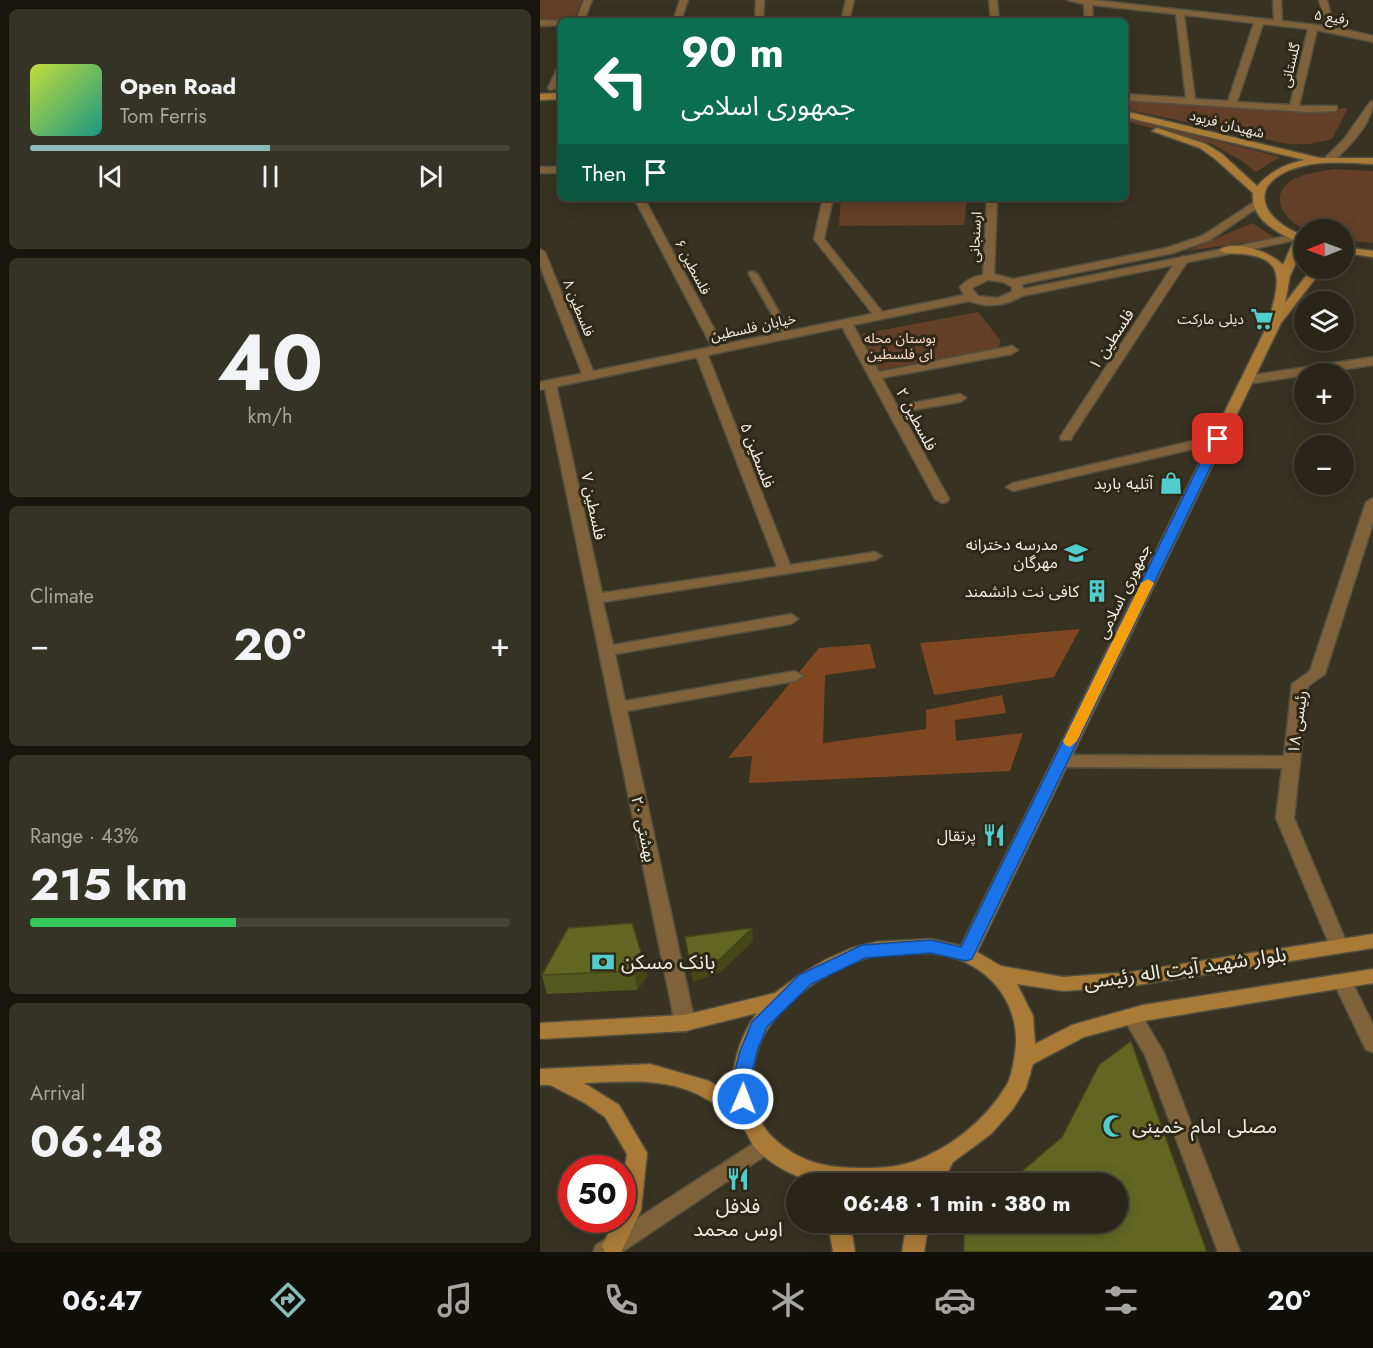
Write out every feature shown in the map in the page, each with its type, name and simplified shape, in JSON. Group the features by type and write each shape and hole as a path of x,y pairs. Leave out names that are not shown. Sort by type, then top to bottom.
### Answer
{"main road":[{"path":"540,89 557,88"},
{"path":"540,97 558,96"},
{"name":"شهيدان فربود","path":"1128,115 1325,160"},
{"name":"شهيدان فربود","path":"1128,125 1158,131 1203,146 1218,156 1258,192"},
{"path":"1294,236 1279,228 1265,216 1258,204 1258,192 1265,181 1279,172 1298,165 1325,160 1373,161"},
{"path":"1224,250 1243,250 1264,255 1278,263 1284,276"},
{"name":"جمهوری اسلامی","path":"966,955 1275,322 1284,276 1294,253"},
{"path":"1354,254 1373,254"},
{"path":"1275,322 1309,279"},
{"name":"بلوار شهید آیت اله رئیسی","path":"996,973 1063,984 1108,981 1373,941"},
{"path":"800,1173 765,1145 746,1115 741,1082 748,1051 760,1022 782,999 805,980 862,952 895,947 931,946 966,955 996,973 1018,998 1027,1028 1025,1059 1017,1088 975,1137 914,1171 901,1173"},
{"name":"بلوار شهید آیت اله رئیسی","path":"1025,1059 1079,1031 1132,1016 1373,976"},
{"path":"540,1031 685,1023 782,999"},
{"path":"546,1077 650,1072 702,1087 746,1115"},
{"path":"546,1077 592,1097 612,1111 637,1153 630,1210 608,1249"},
{"path":"937,1173 946,1155"},
{"path":"841,1233 844,1252"},
{"path":"913,1252 916,1233"}],"street":[{"path":"581,18 588,0"},
{"path":"678,18 684,0"},
{"path":"759,18 760,0"},
{"path":"846,18 850,0"},
{"path":"993,0 995,18"},
{"name":"رفیع ۵","path":"1071,0 1180,13 1192,11 1259,22 1330,29 1373,39"},
{"path":"1277,0 1278,24"},
{"path":"1323,0 1330,29"},
{"path":"1088,1 1089,18"},
{"path":"1180,13 1191,101"},
{"path":"540,23 558,22"},
{"path":"1232,104 1259,22"},
{"name":"گلستانی","path":"1294,108 1313,28"},
{"path":"1128,97 1294,108 1334,108"},
{"path":"1325,160 1348,141 1373,101"},
{"path":"540,170 558,170"},
{"name":"فلسطین ۶","path":"641,201 719,349"},
{"path":"827,201 819,239 880,316"},
{"name":"ارسنجانی","path":"988,277 992,201"},
{"path":"1015,287 1169,251 1206,238 1258,204"},
{"path":"972,297 967,293 966,287 978,279 988,277 1015,287 1294,240"},
{"name":"فلسطین ۸","path":"540,252 589,376"},
{"name":"فلسطین ۱","path":"1066,437 1183,259"},
{"name":"خیابان فلسطین","path":"545,385 972,297 981,301 1004,301 1015,287"},
{"name":"فلسطین ۲","path":"846,323 942,499"},
{"path":"875,376 1012,350"},
{"name":"فلسطین ۵","path":"701,353 785,570"},
{"path":"1247,380 1373,361"},
{"name":"فلسطین ۷","path":"545,385 604,643"},
{"path":"894,411 960,398"},
{"path":"1013,487 1218,439"},
{"name":"رئیسی ۱۸","path":"1339,946 1285,818 1300,684 1317,674 1373,502"},
{"path":"595,599 875,555"},
{"path":"604,643 791,619"},
{"name":"بهشتی ۲۰","path":"604,643 685,1023"},
{"path":"618,707 795,676"},
{"path":"1060,761 1291,762"},
{"path":"1342,981 1373,1044"},
{"path":"1132,1016 1154,1053 1229,1252"},
{"path":"608,1249 765,1145"}],"lane":[{"path":"753,274 788,335"}],"green space":[{"path":"540,0 582,0 575,18 540,21"},
{"path":"1128,100 1302,112 1346,108 1332,139 1310,144 1288,144 1128,110"},
{"path":"1128,119 1280,157 1256,172 1212,144 1128,122"},
{"path":"1334,169 1373,171 1373,243 1354,241 1354,219 1294,219 1294,223 1287,217 1282,210 1280,194 1292,180 1307,174"},
{"path":"841,201 967,201 964,225 839,226"},
{"path":"1252,223 1275,238 1187,251"},
{"name":"بوستان محله ای فلسطین","path":"978,312 1001,341 998,348 879,370 861,334"}],"shaded area":[{"path":"1080,629 1054,677 934,695 920,643"},
{"path":"870,644 876,668 825,675 823,743 926,729 926,710 1002,695 1006,713 955,720 956,741 1023,733 1010,771 749,783 752,756 728,758 819,648"}],"building":[{"path":"1106,581 1102,588 1092,588 1088,582"},
{"path":"632,923 643,958 634,971 542,975 568,928"},
{"path":"752,928 720,959 691,969 685,937"},
{"name":"مصلی امام خمینی","path":"1131,1041 1207,1252 964,1252 964,1233 1128,1233 1128,1173 1020,1173 1062,1137 1099,1065"}],"slow traffic":[{"path":"1070,741 1148,583"}],"place":[{"name":"دیلی مارکت","path":"1262,319"},
{"name":"آتلیه باربد","path":"1171,483"},
{"name":"مدرسه دخترانه مهرگان","path":"1076,553"},
{"name":"کافی نت دانشمند","path":"1097,591"},
{"name":"پرتقال","path":"994,835"},
{"name":"بانک مسکن","path":"603,962"},
{"name":"مصلی امام خمینی","path":"1114,1126"},
{"name":"فلافل اوس محمد","path":"738,1179"}],"route":[{"path":"743,1099 741,1082 748,1051 760,1022 782,999 805,980 862,952 895,947 931,946 966,955 1218,439"}]}
